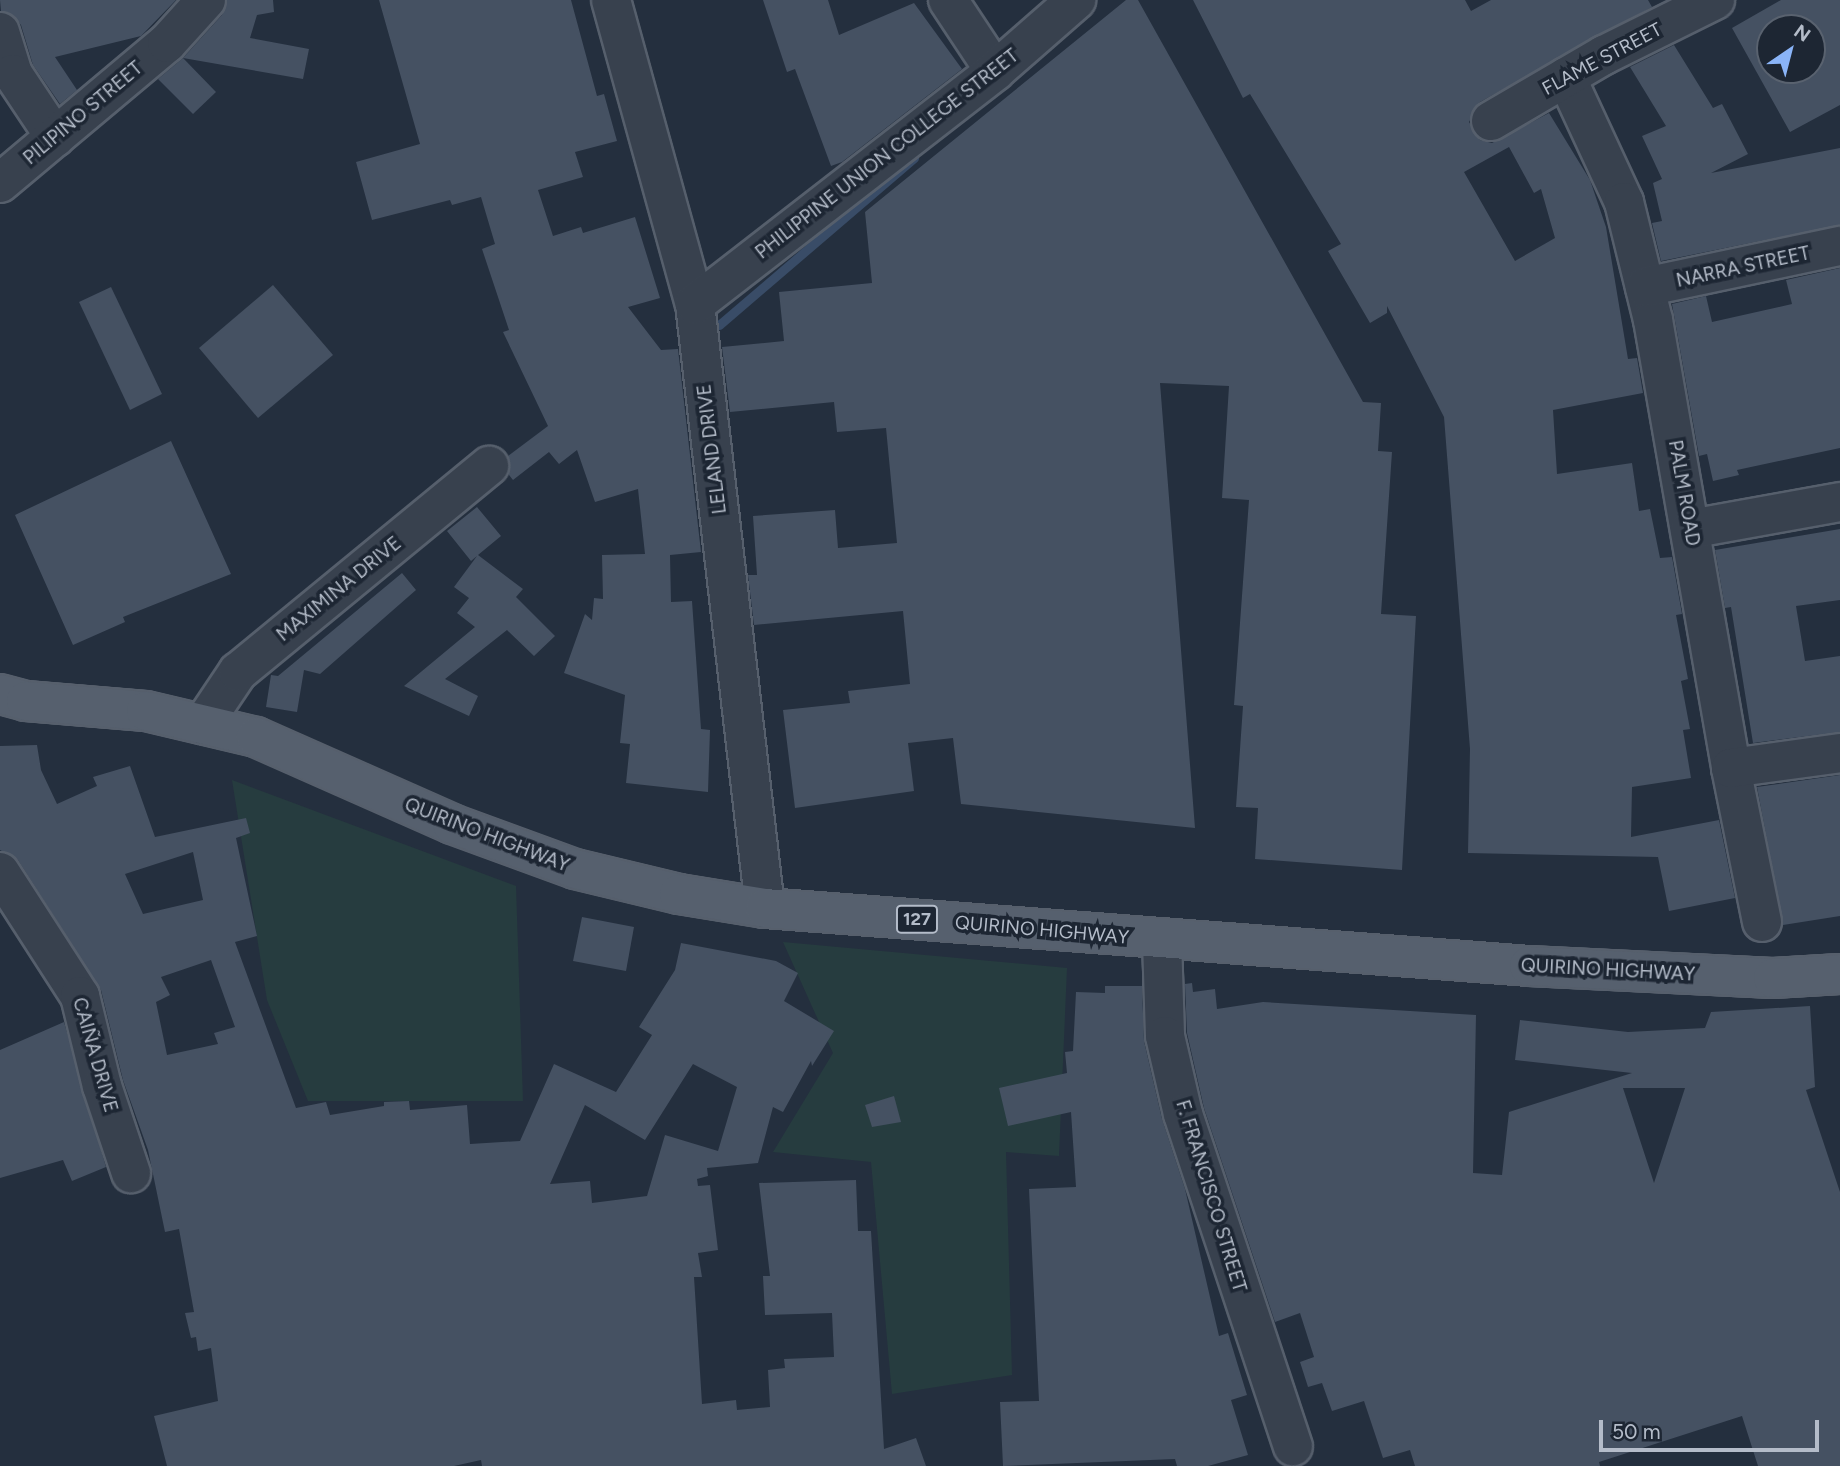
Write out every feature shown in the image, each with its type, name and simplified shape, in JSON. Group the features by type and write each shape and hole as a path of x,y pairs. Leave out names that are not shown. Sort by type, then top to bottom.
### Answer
{"main road":[{"name":"QUIRINO HIGHWAY","path":"9,703 146,711 256,737 452,824 575,869 679,894 765,908 1162,940 1597,970 1773,978 1840,974"}],"street":[{"name":"PILIPINO STREET","path":"0,183 167,43 206,0"},
{"name":"LELAND DRIVE","path":"611,0 695,304 765,908"},
{"path":"948,0 995,71"},
{"name":"PHILIPPINE UNION COLLEGE STREET","path":"695,304 995,71 1076,0"},
{"name":"FLAME STREET","path":"1491,121 1566,77 1715,0"},
{"path":"0,32 6,78 55,137"},
{"name":"PALM ROAD","path":"1566,77 1624,202 1646,288 1731,768 1762,922"},
{"name":"NARRA STREET","path":"1646,288 1840,246"},
{"name":"MAXIMINA DRIVE","path":"203,724 238,672 488,466"},
{"path":"1690,529 1840,502"},
{"path":"1731,768 1840,753"},
{"name":"CAIÑA DRIVE","path":"0,872 80,996 102,1086 131,1173"},
{"name":"F. FRANCISCO STREET","path":"1162,940 1166,1036 1183,1114 1293,1446"}],"green space":[{"path":"232,780 516,886 523,1101 308,1101 267,1000"},
{"path":"783,942 1067,968 1059,1156 1006,1152 1012,1375 892,1394 871,1162 773,1152 833,1053"}],"building":[{"path":"0,0 176,0 141,36 55,57 77,90 60,104 33,65 21,25 14,16 1,11"},
{"path":"227,0 273,0 274,12 257,15 250,38 309,49 303,79 183,58 222,15"},
{"path":"379,0 571,0 597,96 604,94 617,141 575,152 583,177 538,190 553,236 581,227 583,233 635,217 660,298 628,307 661,350 678,349 701,552 670,555 671,602 692,601 701,729 710,730 708,792 626,783 630,744 620,743 625,695 564,673 585,614 592,620 594,598 603,599 602,555 645,554 638,489 595,502 577,450 559,464 549,452 513,480 509,475 508,456 548,426 503,332 509,330 482,249 495,244 481,197 452,205 450,200 372,220 356,162 420,144"},
{"path":"763,0 828,0 839,35 914,3 962,69 842,162 831,166 795,69 787,72"},
{"path":"1126,0 1138,0 1363,402 1381,403 1378,451 1392,452 1381,614 1416,616 1402,870 1255,859 1258,808 1236,807 1243,706 1234,705 1249,500 1222,498 1229,386 1160,383 1195,828 961,804 953,738 908,743 914,791 795,808 783,710 850,703 848,691 910,684 903,611 754,625 748,575 757,575 753,516 835,510 838,548 897,543 886,428 837,432 834,402 730,412 722,347 784,341 779,292 872,283 865,212"},
{"path":"1193,0 1465,0 1471,11 1491,0 1648,0 1652,7 1480,102 1469,122 1480,140 1492,143 1549,113 1590,180 1606,227 1628,359 1637,358 1643,393 1553,410 1557,474 1632,463 1639,511 1650,509 1660,558 1672,557 1682,614 1676,615 1688,679 1681,681 1690,729 1683,730 1691,778 1632,787 1631,837 1719,820 1735,898 1669,911 1658,857 1468,853 1470,749 1444,417 1387,306 1387,313 1370,323 1328,251 1341,244 1250,94 1243,98","holes":["1509,147 1534,193 1541,189 1555,238 1515,261 1464,172"]},
{"path":"1781,0 1840,0 1840,105 1790,132 1763,84 1826,84 1826,14 1756,14"},
{"path":"1756,14 1756,71 1732,28"},
{"path":"1674,45 1713,108 1722,104 1748,154 1711,173 1840,148 1840,225 1661,261 1652,223 1662,221 1653,183 1662,179 1642,136 1666,126 1630,67"},
{"path":"183,58 216,92 193,114 158,79"},
{"path":"1840,268 1840,448 1737,470 1739,475 1713,481 1707,454 1699,456 1672,304 1706,296 1712,322 1792,304 1786,280"},
{"path":"273,285 333,355 258,418 199,348"},
{"path":"111,287 162,394 130,410 79,302"},
{"path":"171,441 231,574 123,617 125,622 73,645 15,515"},
{"path":"477,507 501,536 478,555 523,589 516,597 555,636 534,656 507,630 445,679 478,696 469,716 404,686 475,627 457,613 469,598 454,587 477,556 471,561 447,531"},
{"path":"1840,529 1840,600 1796,606 1805,661 1840,656 1840,732 1753,743 1731,607 1725,608 1715,550"},
{"path":"402,573 416,590 320,674 304,670 297,712 266,707 271,675 278,676"},
{"path":"37,745 41,770 57,804 97,786 93,777 130,766 155,837 246,818 250,833 236,838 257,936 235,942 296,1108 326,1102 330,1115 384,1106 384,1102 409,1101 410,1110 467,1105 470,1144 520,1141 554,1064 616,1092 652,1035 639,1027 675,970 681,943 776,961 798,973 784,1001 834,1031 812,1066 811,1061 783,1112 773,1107 758,1163 707,1168 708,1176 697,1179 698,1186 710,1185 718,1250 698,1253 702,1277 694,1277 702,1404 736,1400 737,1410 770,1407 768,1370 785,1368 784,1359 834,1357 832,1313 765,1315 763,1276 770,1276 759,1183 856,1180 858,1231 871,1231 884,1449 916,1438 926,1466 482,1466 481,1460 454,1466 167,1466 154,1416 218,1401 211,1348 198,1351 196,1337 191,1338 185,1313 194,1312 179,1229 165,1232 148,1150 123,1080 101,990 18,860 0,850 0,746","holes":["193,852 203,900 143,914 125,874","211,960 235,1027 214,1033 218,1044 167,1055 156,1002 170,995 161,977","693,1064 737,1087 718,1151 665,1135 647,1196 592,1203 590,1181 550,1184 585,1105 645,1140"]},
{"path":"1840,775 1840,916 1783,925 1757,787"},
{"path":"582,917 634,927 626,971 573,961"},
{"path":"1192,983 1193,992 1215,989 1217,1009 1263,1002 1476,1015 1473,1173 1502,1175 1509,1112 1632,1073 1515,1060 1520,1020 1628,1032 1705,1028 1711,1012 1810,1006 1815,1087 1806,1090 1840,1192 1840,1466 1758,1466 1742,1416 1599,1462 1600,1466 1415,1466 1410,1450 1383,1458 1364,1401 1332,1411 1322,1383 1308,1387 1300,1362 1314,1357 1300,1313 1275,1322 1204,1108 1187,1033 1185,984","holes":["1623,1088 1685,1088 1654,1183"]},
{"path":"1105,986 1142,986 1144,1041 1162,1119 1185,1189 1219,1336 1228,1333 1247,1395 1231,1400 1248,1455 1208,1466 1177,1466 1175,1459 1003,1466 1000,1402 1039,1401 1029,1189 1076,1187 1071,1112 1008,1126 999,1088 1067,1073 1065,1052 1073,1051 1076,992 1105,993"},
{"path":"64,1022 106,1167 72,1181 63,1160 0,1178 0,1050"},
{"path":"894,1096 901,1122 872,1127 865,1105"}],"waterway":[{"path":"719,325 914,158"}]}
